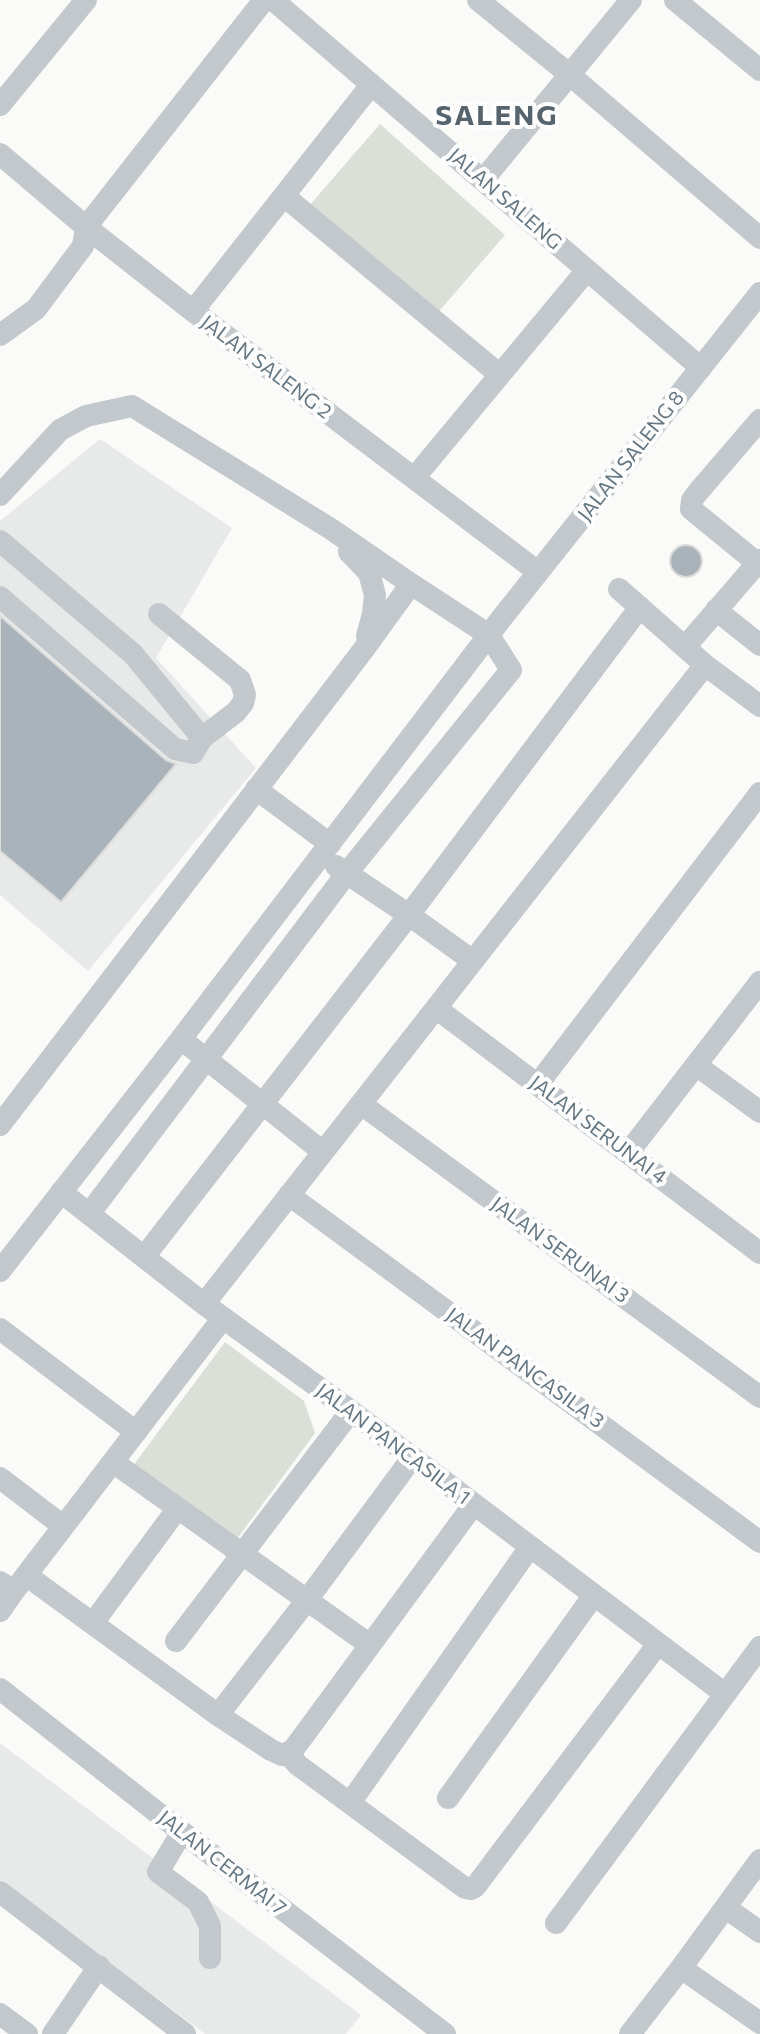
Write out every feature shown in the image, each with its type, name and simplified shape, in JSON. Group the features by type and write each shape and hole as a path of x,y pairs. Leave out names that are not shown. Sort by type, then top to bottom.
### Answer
{"street":[{"path":"0,105 86,0"},
{"path":"0,335 36,309 83,246 86,227 264,0"},
{"name":"JALAN SALENG","path":"273,0 701,368"},
{"path":"478,0 760,238"},
{"path":"483,180 631,0"},
{"path":"675,0 760,70"},
{"path":"193,311 371,85"},
{"name":"JALAN SALENG 2","path":"0,154 193,311 538,572"},
{"path":"284,196 500,375"},
{"path":"415,477 587,270"},
{"name":"JALAN SALENG 8","path":"0,1271 495,627 760,293"},
{"path":"0,495 60,430 86,416 132,406 331,529 411,584 495,627 511,670 347,873 89,1214"},
{"path":"685,647 759,561 691,509 692,500 698,492 760,420"},
{"path":"331,529 369,573 375,595 364,649"},
{"path":"0,541 133,654 202,738"},
{"path":"0,1125 411,584"},
{"path":"619,589 705,665 760,706"},
{"path":"0,597 175,749 193,753 202,738 236,712 245,695 240,680 159,614"},
{"path":"144,1257 409,915 640,607"},
{"path":"716,610 760,645"},
{"path":"204,1304 705,665"},
{"path":"256,789 347,873 473,961"},
{"path":"538,1084 760,793"},
{"path":"628,1153 760,982"},
{"name":"JALAN SERUNAI 4","path":"436,1008 760,1253"},
{"path":"181,1039 323,1152"},
{"path":"696,1065 760,1112"},
{"name":"JALAN SERUNAI 3","path":"361,1104 760,1397"},
{"name":"JALAN PANCASILA 1","path":"61,1192 204,1304 351,1411 725,1694"},
{"name":"JALAN PANCASILA 3","path":"289,1195 760,1542"},
{"path":"0,1611 13,1583 63,1526 223,1318"},
{"path":"0,1329 136,1432"},
{"path":"176,1641 351,1411"},
{"path":"218,1715 412,1458"},
{"path":"113,1462 370,1645"},
{"path":"0,1478 63,1526"},
{"path":"13,1583 93,1623 218,1715 282,1755 293,1750 474,1504"},
{"path":"93,1623 178,1508"},
{"path":"350,1803 530,1547"},
{"path":"448,1798 594,1595"},
{"path":"287,1753 298,1765 465,1888 471,1889 658,1644"},
{"path":"556,1923 760,1647"},
{"name":"JALAN CERMAI 7","path":"0,1689 445,2034"},
{"path":"182,1832 158,1872 198,1902 210,1926 210,1958"},
{"path":"640,2030 760,1860"},
{"path":"0,1892 185,2034"},
{"path":"726,1908 760,1932"},
{"path":"53,2034 99,1966"},
{"path":"681,1968 760,2023"},
{"path":"0,2014 27,2034"}],"shaded area":[{"path":"380,124 505,235 434,317 309,206"},
{"path":"100,439 232,528 156,658 256,768 88,971 0,895 0,521"},
{"path":"225,1342 304,1401 315,1433 234,1543 132,1467"},
{"path":"0,1743 361,2015 346,2034 205,2034 0,1880"}],"building":[{"path":"686,545 698,549 702,561 698,573 686,577 674,573 670,561 674,549"},
{"path":"0,616 166,760 176,764 61,902 0,851"}],"district":[{"name":"SALENG","path":"497,116"}]}
